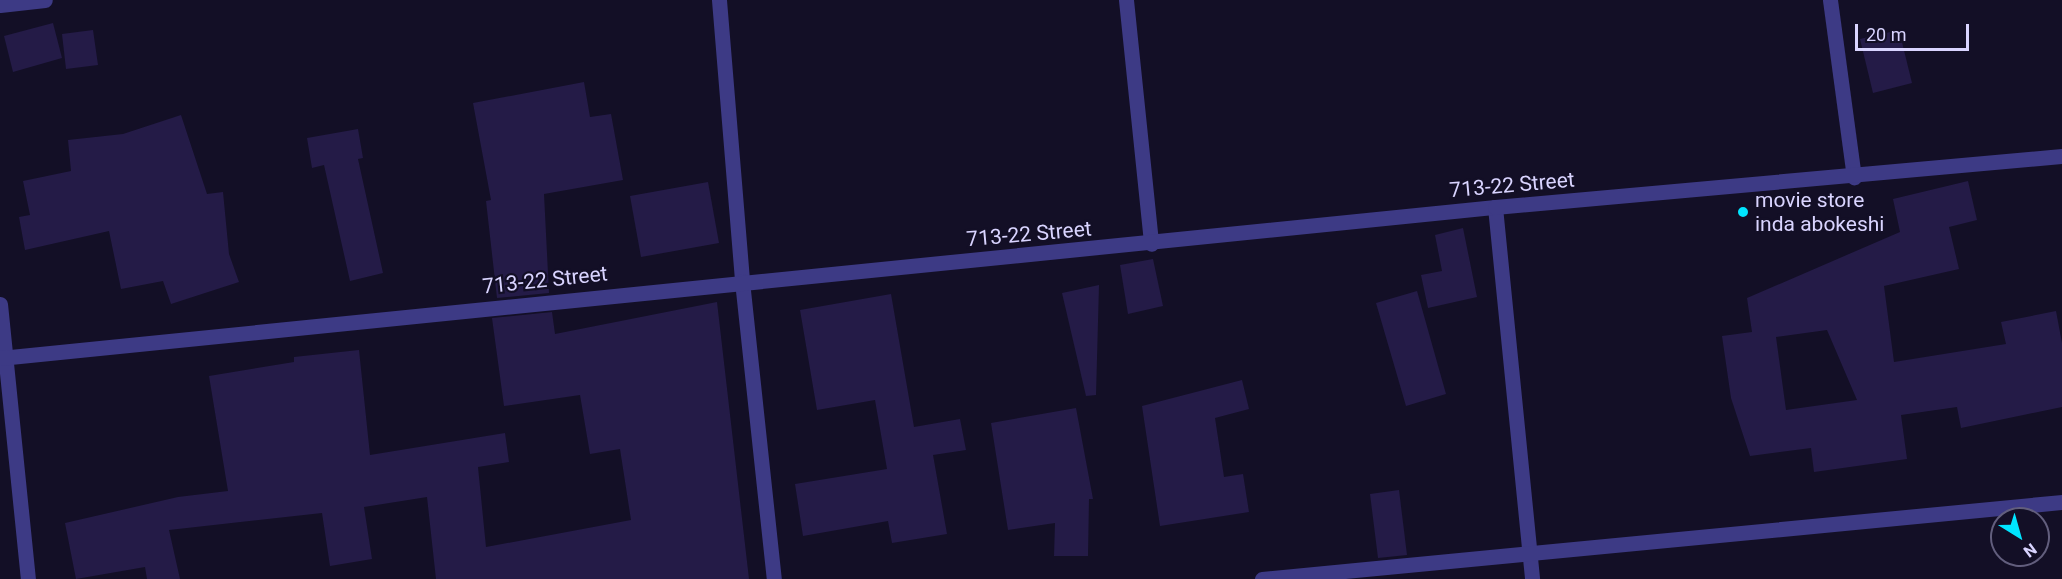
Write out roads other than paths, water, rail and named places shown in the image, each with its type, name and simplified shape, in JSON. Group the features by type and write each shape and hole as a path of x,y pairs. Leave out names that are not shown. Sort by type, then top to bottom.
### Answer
{"street":[{"path":"0,5 45,0"},
{"path":"719,0 742,281 774,579"},
{"path":"1126,0 1151,244"},
{"path":"1830,0 1854,177"},
{"name":"713-22 Street","path":"3,358 742,281 1151,244 1495,207 1854,177 2062,156"},
{"path":"1495,207 1532,579"},
{"path":"0,304 3,358 28,579"},
{"path":"1262,579 2062,502"}],"place":[{"name":"movie store inda abokeshi","path":"1743,212"}]}
